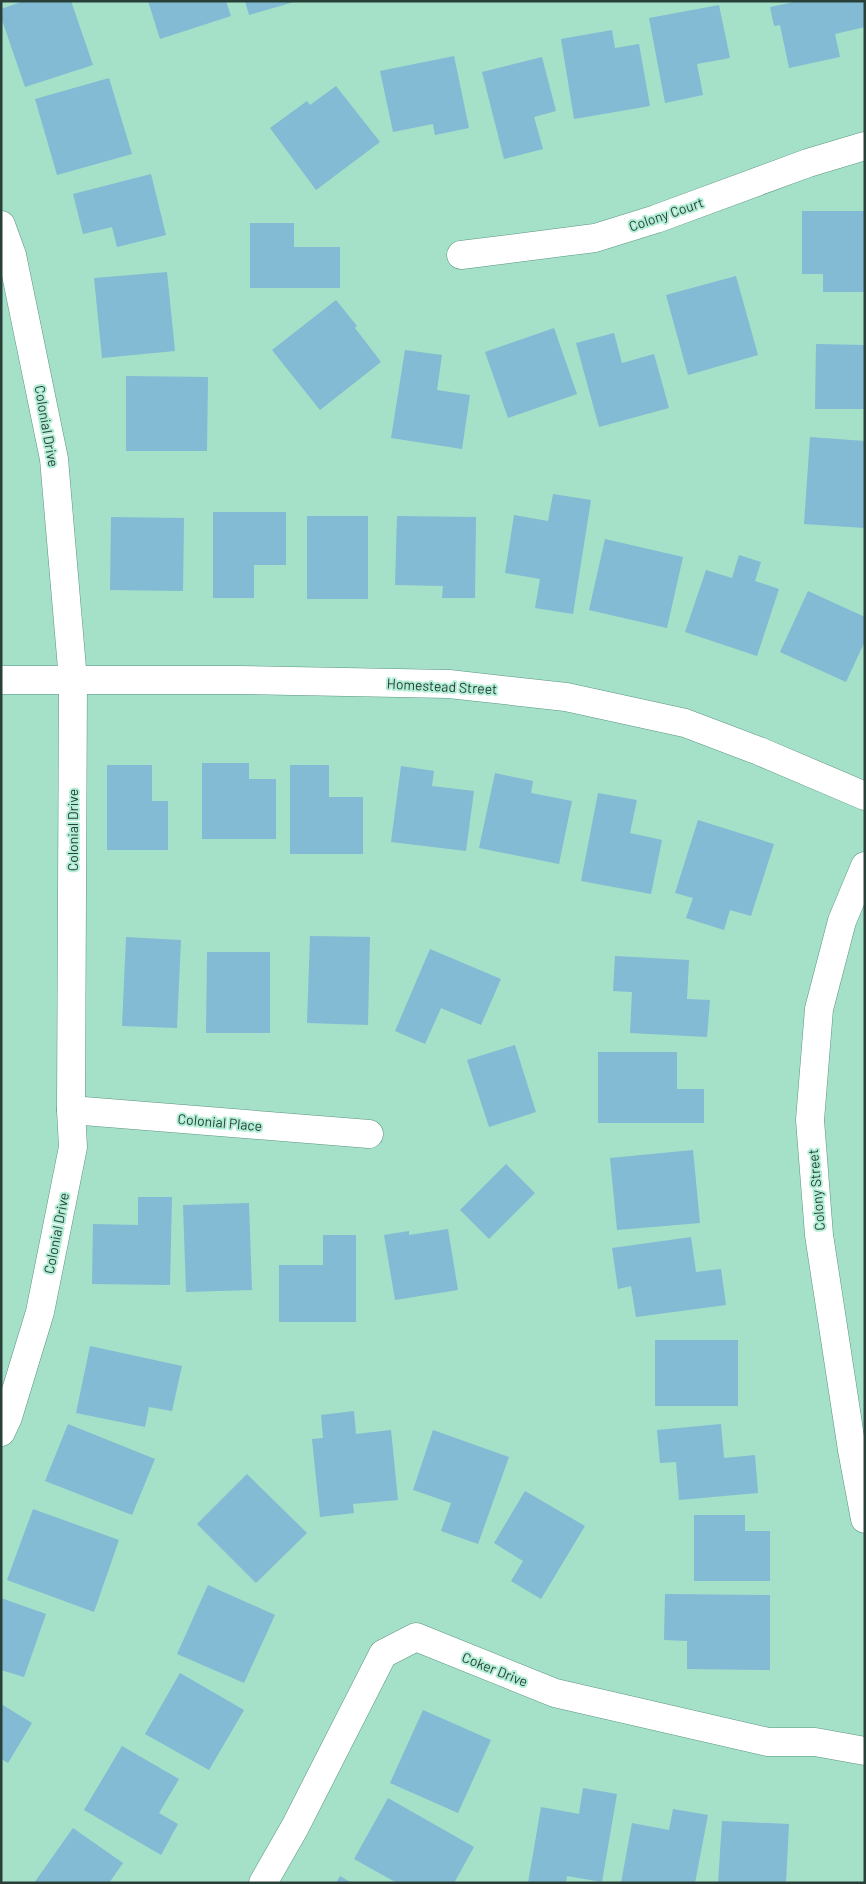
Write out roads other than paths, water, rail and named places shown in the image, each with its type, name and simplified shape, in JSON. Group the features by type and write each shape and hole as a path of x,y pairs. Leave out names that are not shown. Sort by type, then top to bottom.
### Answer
{"street":[{"name":"Colony Court","path":"461,255 595,238 656,219 808,163 865,146"},
{"name":"Colonial Drive","path":"1,225 12,255 54,459 73,680 71,1110 73,1147 40,1312 8,1417 1,1432"},
{"name":"Homestead Street","path":"1,680 449,684 566,697 685,723 759,751 865,796"},
{"name":"Colony Street","path":"865,866 842,921 819,1010 810,1120 819,1235 852,1450 865,1519"},
{"name":"Colonial Place","path":"71,1110 369,1134"},
{"name":"Coker Drive","path":"263,1883 295,1827 383,1654 416,1637 555,1693 768,1742 814,1742 865,1751"}]}
